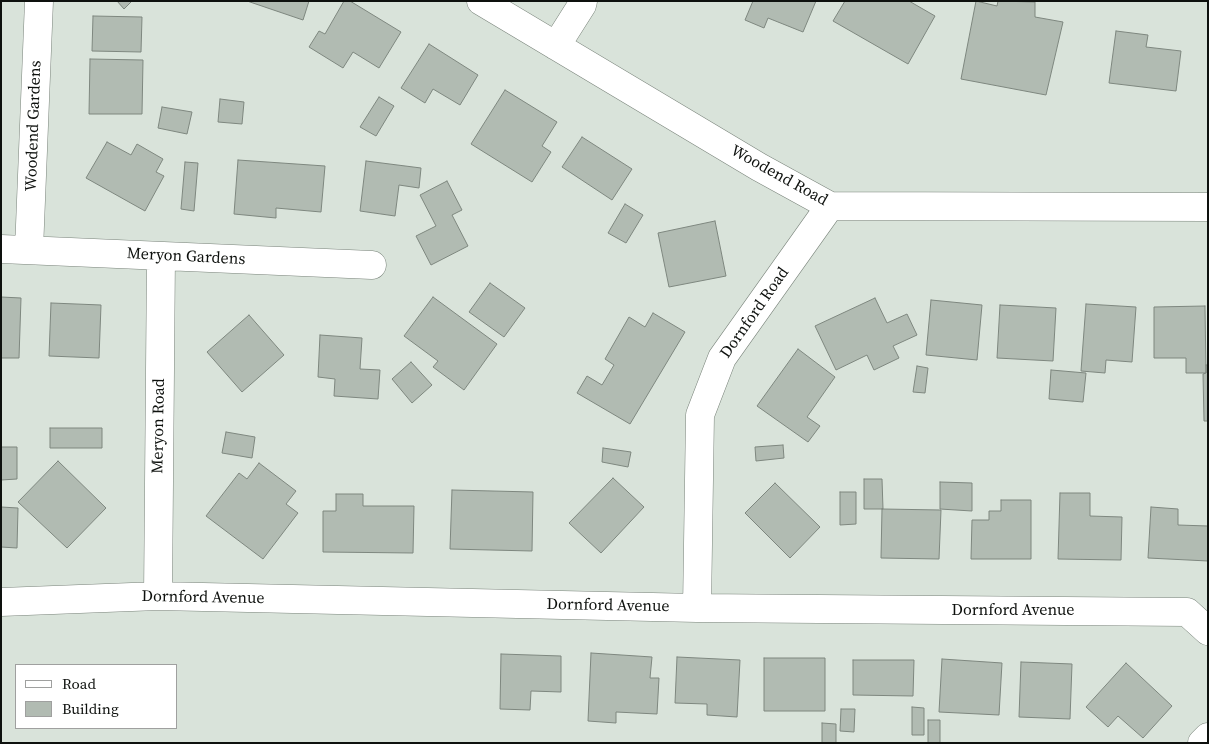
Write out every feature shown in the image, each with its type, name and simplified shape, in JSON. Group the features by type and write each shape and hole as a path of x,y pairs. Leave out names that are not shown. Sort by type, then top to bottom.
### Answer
{"street":[{"name":"Woodend Gardens","path":"29,250 39,1"},
{"name":"Woodend Road","path":"480,1 759,167 830,206 1208,207"},
{"path":"556,46 583,1"},
{"name":"Dornford Road","path":"697,608 700,415 722,358 830,206"},
{"name":"Meryon Gardens","path":"1,249 372,265"},
{"name":"Meryon Road","path":"158,596 161,256"},
{"name":"Dornford Avenue","path":"1,602 158,596 697,608 1187,612 1208,631"},
{"path":"1202,743 1208,737"}],"building":[{"path":"117,1 132,1 124,9"},
{"path":"247,1 309,1 303,20"},
{"path":"344,1 350,1 401,32 379,68 353,52 343,68 309,47 319,31 325,34"},
{"path":"753,1 816,1 803,32 768,18 764,28 745,20"},
{"path":"845,1 909,1 935,16 908,64 833,21"},
{"path":"976,1 997,6 998,1 1035,2 1035,17 1063,22 1046,95 961,79"},
{"path":"93,16 142,17 141,52 92,51"},
{"path":"1116,31 1148,35 1146,47 1181,51 1176,91 1109,83"},
{"path":"429,44 478,75 460,105 433,89 425,103 401,88"},
{"path":"90,59 143,60 142,114 89,114"},
{"path":"505,90 557,122 542,146 551,152 532,182 471,144"},
{"path":"379,97 394,106 376,136 360,127"},
{"path":"220,99 244,102 242,124 218,122"},
{"path":"162,107 192,112 187,134 158,128"},
{"path":"582,137 632,169 612,200 562,167"},
{"path":"107,142 131,155 137,144 163,159 156,172 164,176 145,211 86,178"},
{"path":"238,160 325,166 321,212 276,208 276,218 234,214"},
{"path":"366,161 421,168 419,188 399,185 395,216 360,211"},
{"path":"185,162 198,163 194,211 181,209"},
{"path":"447,181 462,210 452,215 468,246 431,265 416,236 436,226 420,195"},
{"path":"625,204 643,215 626,243 608,233"},
{"path":"715,221 726,276 669,287 658,233"},
{"path":"490,283 525,308 504,337 469,312"},
{"path":"1,297 21,298 19,358 1,358"},
{"path":"433,297 497,344 464,390 433,367 438,361 404,336"},
{"path":"875,298 887,323 907,314 917,335 893,346 899,358 874,370 867,355 836,370 815,326"},
{"path":"931,300 982,305 977,360 926,355"},
{"path":"51,303 101,305 99,358 49,356"},
{"path":"1086,304 1136,307 1132,362 1106,360 1105,373 1081,371"},
{"path":"1000,305 1056,308 1053,361 997,358"},
{"path":"1205,306 1206,373 1186,373 1186,358 1154,358 1154,307"},
{"path":"653,313 685,332 630,424 577,393 587,376 602,385 614,365 605,359 629,317 645,327"},
{"path":"249,315 284,355 242,392 207,352"},
{"path":"320,335 362,338 360,369 380,370 378,399 334,396 335,379 318,377"},
{"path":"798,349 835,377 807,417 820,426 808,442 757,406"},
{"path":"411,362 432,385 412,403 392,379"},
{"path":"1206,365 1208,365 1208,421 1204,421 1203,374 1206,373"},
{"path":"917,366 928,368 925,393 913,392"},
{"path":"1051,370 1086,373 1083,402 1049,399"},
{"path":"50,428 102,428 102,448 50,448"},
{"path":"226,432 255,437 252,458 222,453"},
{"path":"783,445 784,458 756,461 755,447"},
{"path":"1,447 17,447 17,479 1,480"},
{"path":"603,448 631,452 628,467 602,462"},
{"path":"58,461 106,508 67,548 18,502"},
{"path":"259,463 296,491 286,504 298,513 263,559 206,516 239,473 247,479"},
{"path":"613,478 644,507 601,553 569,523"},
{"path":"864,479 882,479 883,509 864,509"},
{"path":"940,482 972,483 972,511 940,509"},
{"path":"775,483 820,527 790,558 745,513"},
{"path":"452,490 533,492 532,551 450,549"},
{"path":"840,492 856,492 856,524 840,525"},
{"path":"1060,493 1090,493 1090,516 1122,517 1121,560 1058,559"},
{"path":"336,494 363,494 363,506 414,506 413,553 323,552 323,511 336,511"},
{"path":"1001,500 1031,500 1031,559 971,559 972,520 989,520 989,511 1001,511"},
{"path":"1,507 18,508 17,548 1,547"},
{"path":"1151,507 1178,509 1178,525 1208,526 1208,561 1148,558"},
{"path":"882,509 941,510 939,559 881,558"},
{"path":"591,653 652,657 650,678 659,678 657,714 616,712 616,723 588,721"},
{"path":"501,654 561,656 561,692 531,691 530,710 500,709"},
{"path":"677,657 740,660 737,717 707,715 707,704 675,703"},
{"path":"764,658 825,658 825,711 764,711"},
{"path":"942,659 1002,663 999,715 939,712"},
{"path":"853,660 914,660 913,696 853,695"},
{"path":"1021,662 1072,664 1070,719 1019,717"},
{"path":"1126,663 1172,706 1143,738 1118,716 1108,727 1086,707"},
{"path":"912,707 924,708 924,735 912,735"},
{"path":"841,709 855,709 854,732 840,731"},
{"path":"928,720 940,720 940,743 928,743"},
{"path":"822,723 836,724 836,743 822,743"}]}
